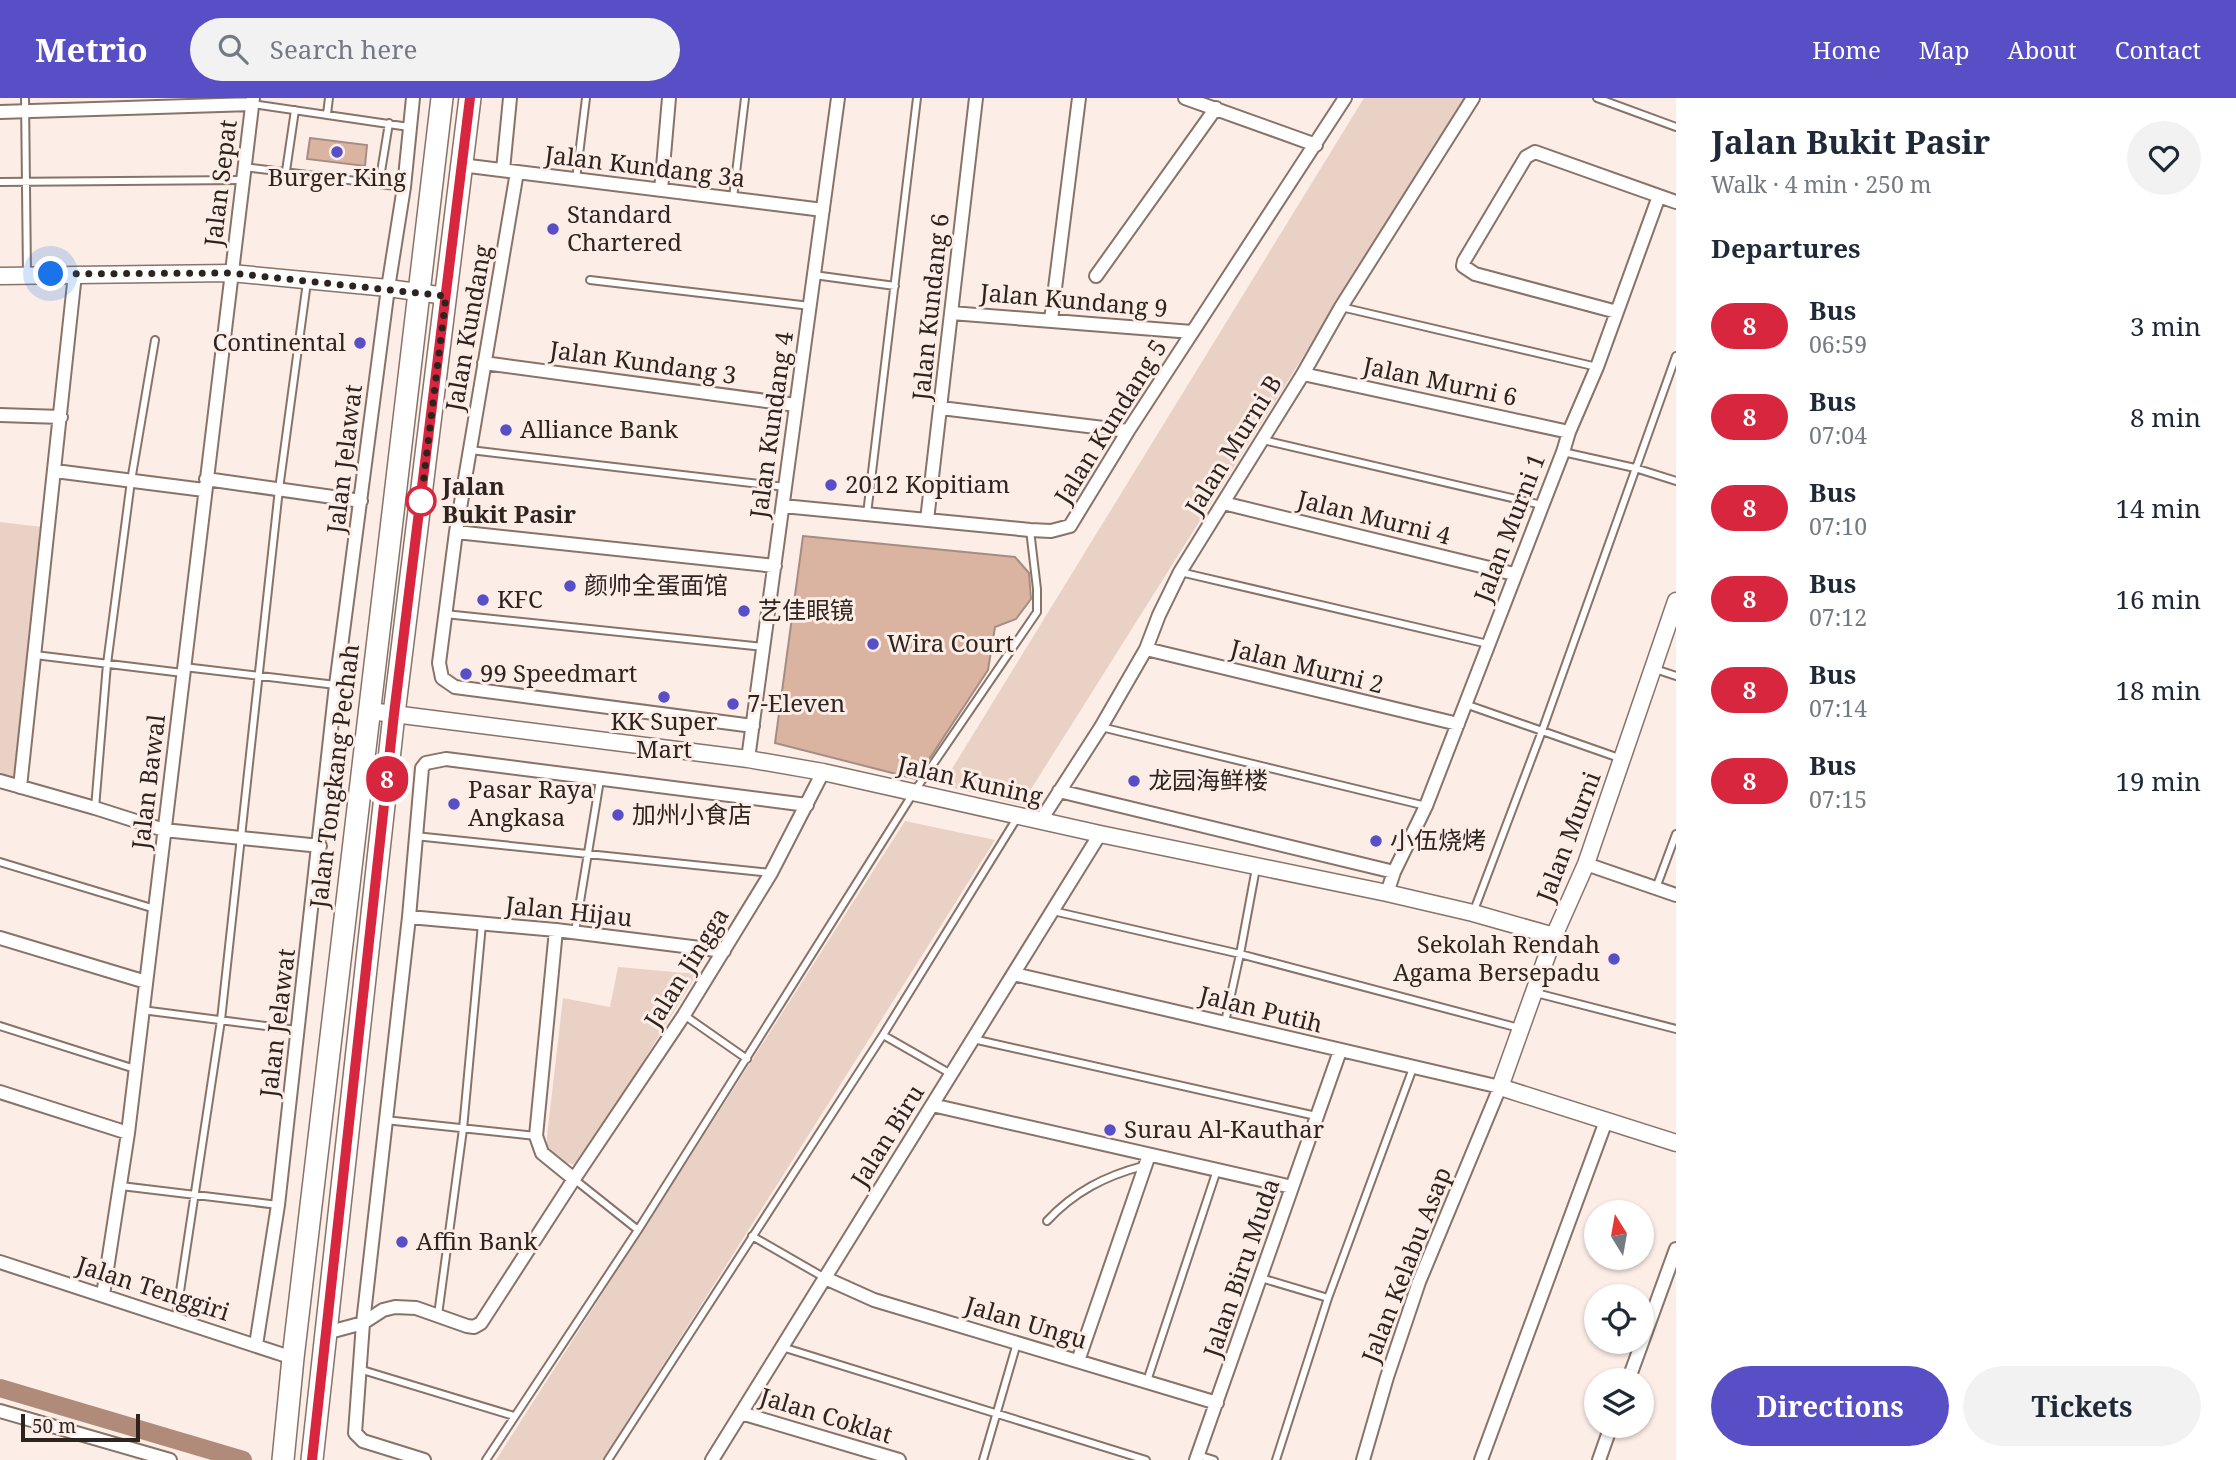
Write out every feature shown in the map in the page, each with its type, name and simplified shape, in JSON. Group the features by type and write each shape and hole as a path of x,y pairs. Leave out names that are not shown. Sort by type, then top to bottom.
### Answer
{"main road":[{"name":"Jalan Tongkang Pechah","path":"283,1460 442,98"},
{"path":"312,1460 394,714 470,98"}],"street":[{"name":"Jalan Jelawat","path":"256,1345 278,1205 336,685 414,98"},
{"path":"503,170 510,98"},
{"path":"661,190 669,98"},
{"name":"Jalan Kundang 4","path":"748,759 838,98"},
{"name":"Jalan Kundang 6","path":"927,520 976,98"},
{"path":"1051,320 1079,98"},
{"path":"1185,98 1316,145"},
{"name":"Jalan Kundang 5","path":"783,506 1030,530 1051,531 1070,526 1128,431 1345,98"},
{"name":"Jalan Murni B","path":"1041,820 1101,727 1146,649 1180,572 1303,374 1341,307 1474,98"},
{"path":"0,112 252,101"},
{"name":"Jalan Sepat","path":"231,273 252,101"},
{"path":"1096,276 1216,108"},
{"path":"1617,312 1475,274 1464,266 1467,253 1531,153 1541,153 1676,202"},
{"name":"Jalan Kundang 3a","path":"461,165 823,209"},
{"name":"Jalan Kundang","path":"517,172 456,532 439,663 442,678 455,687 753,726"},
{"name":"Jalan Murni 1","path":"1387,893 1394,872 1426,806 1458,724 1569,432 1597,367 1659,196"},
{"path":"0,276 231,273 446,296"},
{"name":"Jalan Bawal","path":"103,1295 128,1133 231,273"},
{"path":"20,787 75,274"},
{"name":"Jalan Kundang 9","path":"951,313 1192,332"},
{"name":"Jalan Kundang 3","path":"484,363 796,405"},
{"name":"Jalan Murni 6","path":"1303,374 1569,432"},
{"path":"941,408 1128,431"},
{"path":"0,415 61,418"},
{"path":"55,471 131,481 279,489 361,501"},
{"name":"Jalan Murni 4","path":"1223,503 1514,574"},
{"path":"456,532 775,566"},
{"name":"Jalan Murni","path":"1500,1087 1554,936 1586,864 1676,601"},
{"name":"Jalan Murni 2","path":"1146,649 1458,724"},
{"name":"Jalan Kuning","path":"370,711 748,759 823,772 1100,834 1387,893 1474,913 1554,936"},
{"path":"424,1460 363,1441 355,1433 363,1323 409,917 422,768 433,760 446,759 807,805"},
{"name":"Jalan Jingga","path":"326,1334 363,1323 383,1310 395,1307 416,1308 467,1326 481,1323 724,951 771,873 823,772"},
{"path":"0,781 164,830 320,846"},
{"path":"1059,791 1394,872"},
{"name":"Jalan Biru","path":"712,1460 1100,834"},
{"path":"1586,864 1676,895"},
{"name":"Jalan Hijau","path":"409,917 575,932 724,951"},
{"path":"556,930 536,1136 541,1153 573,1179"},
{"path":"0,937 146,982"},
{"name":"Jalan Putih","path":"1014,974 1500,1087"},
{"name":"Jalan Biru Muda","path":"1197,1457 1340,1051"},
{"path":"1500,1087 1676,1143"},
{"name":"Jalan Kelabu Asap","path":"1363,1460 1419,1282 1500,1087"},
{"path":"0,1092 128,1133"},
{"path":"932,1105 1147,1161 1217,1170 1292,1187"},
{"path":"1480,1460 1606,1121"},
{"path":"1078,1361 1147,1161"},
{"path":"1633,1368 1676,1250"},
{"name":"Jalan Tenggiri","path":"0,1262 293,1358"},
{"name":"Jalan Ungu","path":"825,1278 874,1300 1217,1403"},
{"path":"0,1411 170,1460"},
{"name":"Jalan Coklat","path":"741,1413 898,1460"},
{"path":"1599,1460 1607,1438"}],"lane":[{"path":"24,98 27,275"},
{"path":"327,114 329,98"},
{"path":"576,179 586,98"},
{"path":"733,198 745,98"},
{"path":"867,514 918,98"},
{"path":"1597,98 1676,127"},
{"path":"252,101 410,127"},
{"path":"286,171 295,110"},
{"path":"379,184 389,123"},
{"path":"0,182 286,171 404,187"},
{"path":"814,275 895,286"},
{"path":"176,1318 221,1020 279,489 307,280"},
{"path":"590,280 810,306"},
{"path":"1341,307 1597,367"},
{"path":"95,808 107,664 131,481 155,340"},
{"path":"1474,913 1676,356"},
{"path":"1261,439 1542,505"},
{"path":"470,450 785,487"},
{"path":"1563,452 1635,468 1676,481"},
{"path":"486,1460 638,1230 914,792 1037,612 1030,530"},
{"path":"1180,572 1488,645"},
{"path":"445,614 764,647"},
{"path":"35,655 336,685"},
{"path":"1653,668 1676,676"},
{"path":"1465,704 1622,759"},
{"path":"1101,727 1426,806"},
{"path":"575,932 600,780"},
{"path":"608,1460 883,1035 1018,816"},
{"path":"1656,889 1676,834"},
{"path":"415,836 771,873"},
{"path":"0,862 155,909"},
{"path":"1224,1023 1257,866"},
{"path":"1053,911 1240,954 1520,1029"},
{"path":"439,1315 463,1129 482,923"},
{"path":"1534,992 1676,1029"},
{"path":"142,1010 298,1030"},
{"path":"684,1015 747,1059"},
{"path":"0,1026 135,1070"},
{"path":"883,1035 951,1074"},
{"path":"973,1039 1317,1117"},
{"path":"1276,1460 1328,1298 1413,1068"},
{"path":"385,1120 536,1136"},
{"path":"1047,1221 1061,1206 1089,1185 1147,1161"},
{"path":"1146,1383 1217,1170"},
{"path":"573,1179 638,1230"},
{"path":"121,1186 278,1205"},
{"path":"752,1236 825,1278"},
{"path":"1261,1278 1328,1298"},
{"path":"983,1460 1017,1342"},
{"path":"782,1347 1146,1460"},
{"path":"359,1369 514,1416"},
{"path":"1197,1457 1214,1460"}],"shaded area":[{"path":"1364,98 1466,98 1021,805 942,785"},
{"path":"0,522 42,527 13,781 0,778"},
{"path":"905,821 995,840 603,1460 496,1460"},
{"path":"618,967 697,974 579,1166 547,1157 547,1136 563,998 610,1007"}],"building":[{"name":"Burger King","path":"310,138 367,145 365,166 307,159"},
{"path":"803,536 1015,557 1029,573 1031,599 1016,619 995,627 988,670 916,779 775,743"}],"waterway":[{"path":"0,1388 243,1460"}],"bus line":[{"name":"8","path":"312,1460 394,714 470,98"}],"place":[{"name":"Burger King","path":"337,152"},
{"name":"Standard Chartered","path":"553,229"},
{"name":"Continental","path":"360,343"},
{"name":"Alliance Bank","path":"506,430"},
{"name":"2012 Kopitiam","path":"831,485"},
{"name":"Jalan Bukit Pasir","path":"421,501"},
{"name":"颜帅全蛋面馆","path":"570,586"},
{"name":"KFC","path":"483,600"},
{"name":"艺佳眼镜","path":"744,611"},
{"name":"Wira Court","path":"873,644"},
{"name":"99 Speedmart","path":"466,674"},
{"name":"KK Super Mart","path":"664,697"},
{"name":"7-Eleven","path":"733,704"},
{"name":"龙园海鲜楼","path":"1134,781"},
{"name":"Pasar Raya Angkasa","path":"454,804"},
{"name":"加州小食店","path":"618,815"},
{"name":"小伍烧烤","path":"1376,841"},
{"name":"Sekolah Rendah Agama Bersepadu","path":"1614,959"},
{"name":"Surau Al-Kauthar","path":"1110,1130"},
{"name":"Affin Bank","path":"402,1242"}],"route":[{"path":"51,274 231,273 446,296 421,501"}]}
